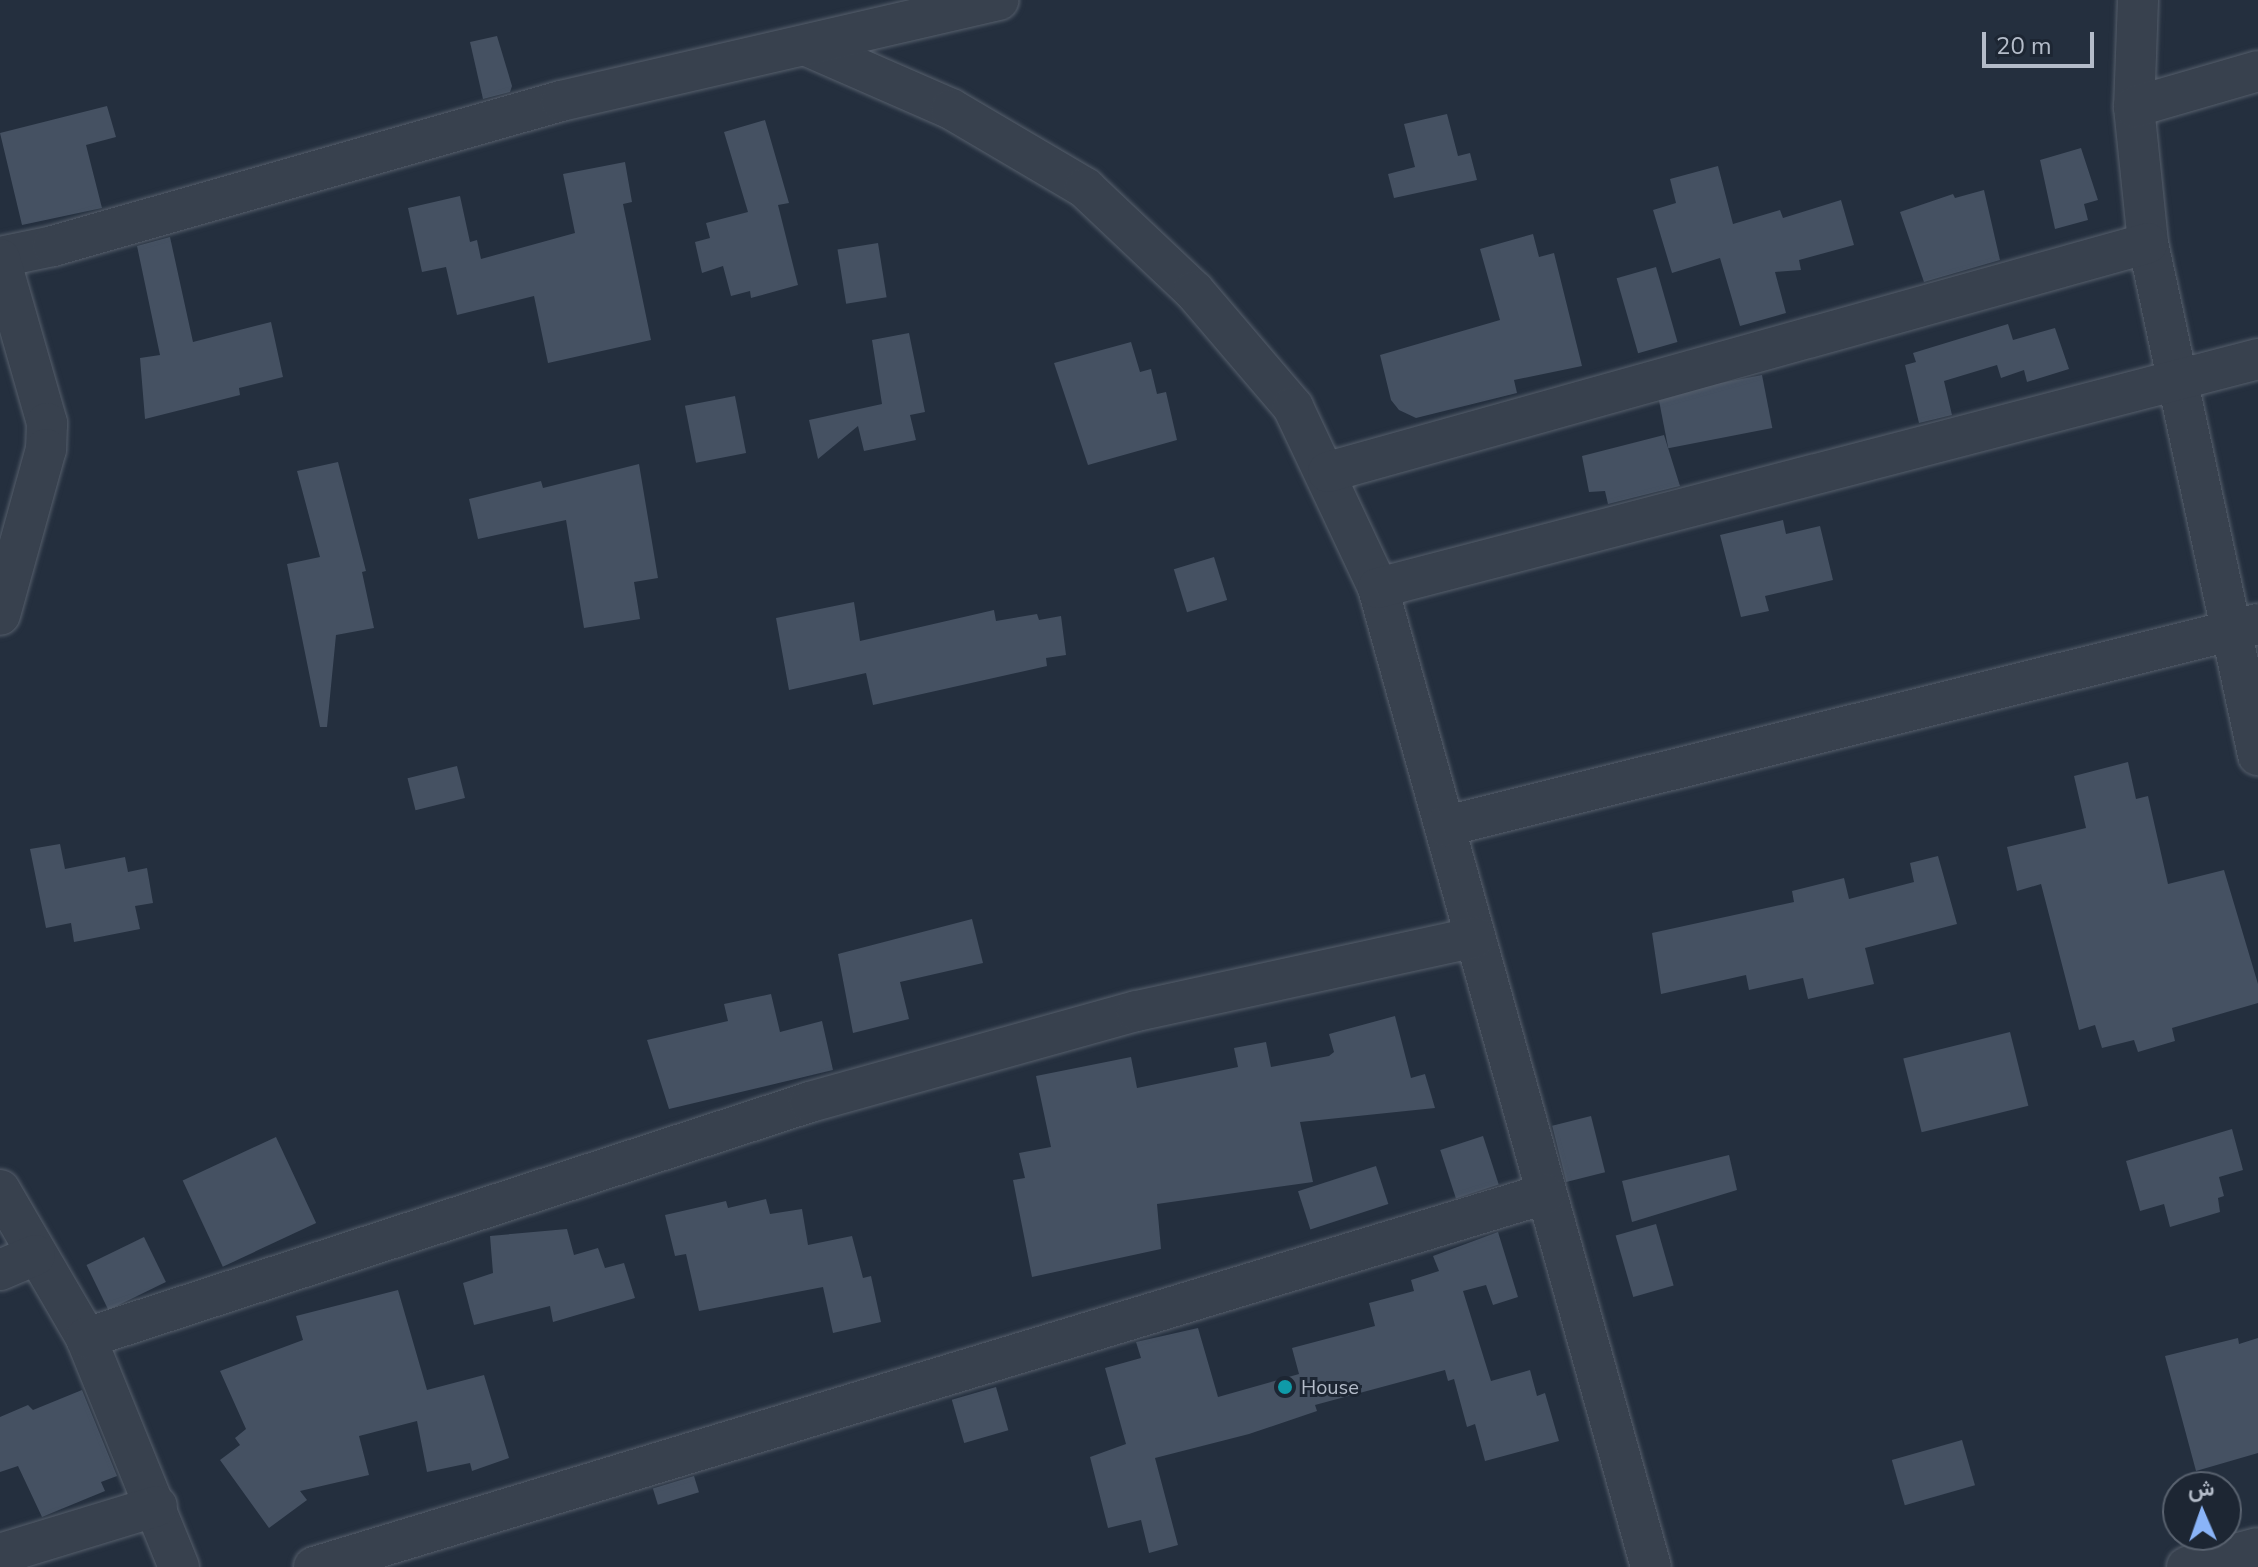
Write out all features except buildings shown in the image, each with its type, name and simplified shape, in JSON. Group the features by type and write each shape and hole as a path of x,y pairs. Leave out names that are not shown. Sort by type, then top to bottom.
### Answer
{"street":[{"path":"0,615 46,449 47,423 0,258 53,246 561,101 998,0"},
{"path":"2138,0 2134,107 2148,243 2176,378 2243,627 2258,755"},
{"path":"807,46 951,109 1085,188 1194,291 1293,407 1328,472 1378,588 1651,1567"},
{"path":"2134,107 2258,71"},
{"path":"1328,472 2148,243"},
{"path":"1378,588 2258,359"},
{"path":"1446,826 2243,627"},
{"path":"86,1338 810,1102 1137,1011 1475,937"},
{"path":"0,1190 18,1263 86,1338 157,1506 179,1567"},
{"path":"314,1567 1545,1194"},
{"path":"0,1554 157,1506"},
{"path":"2187,1567 2258,1548"}],"place":[{"name":"House","path":"1285,1387"}]}
